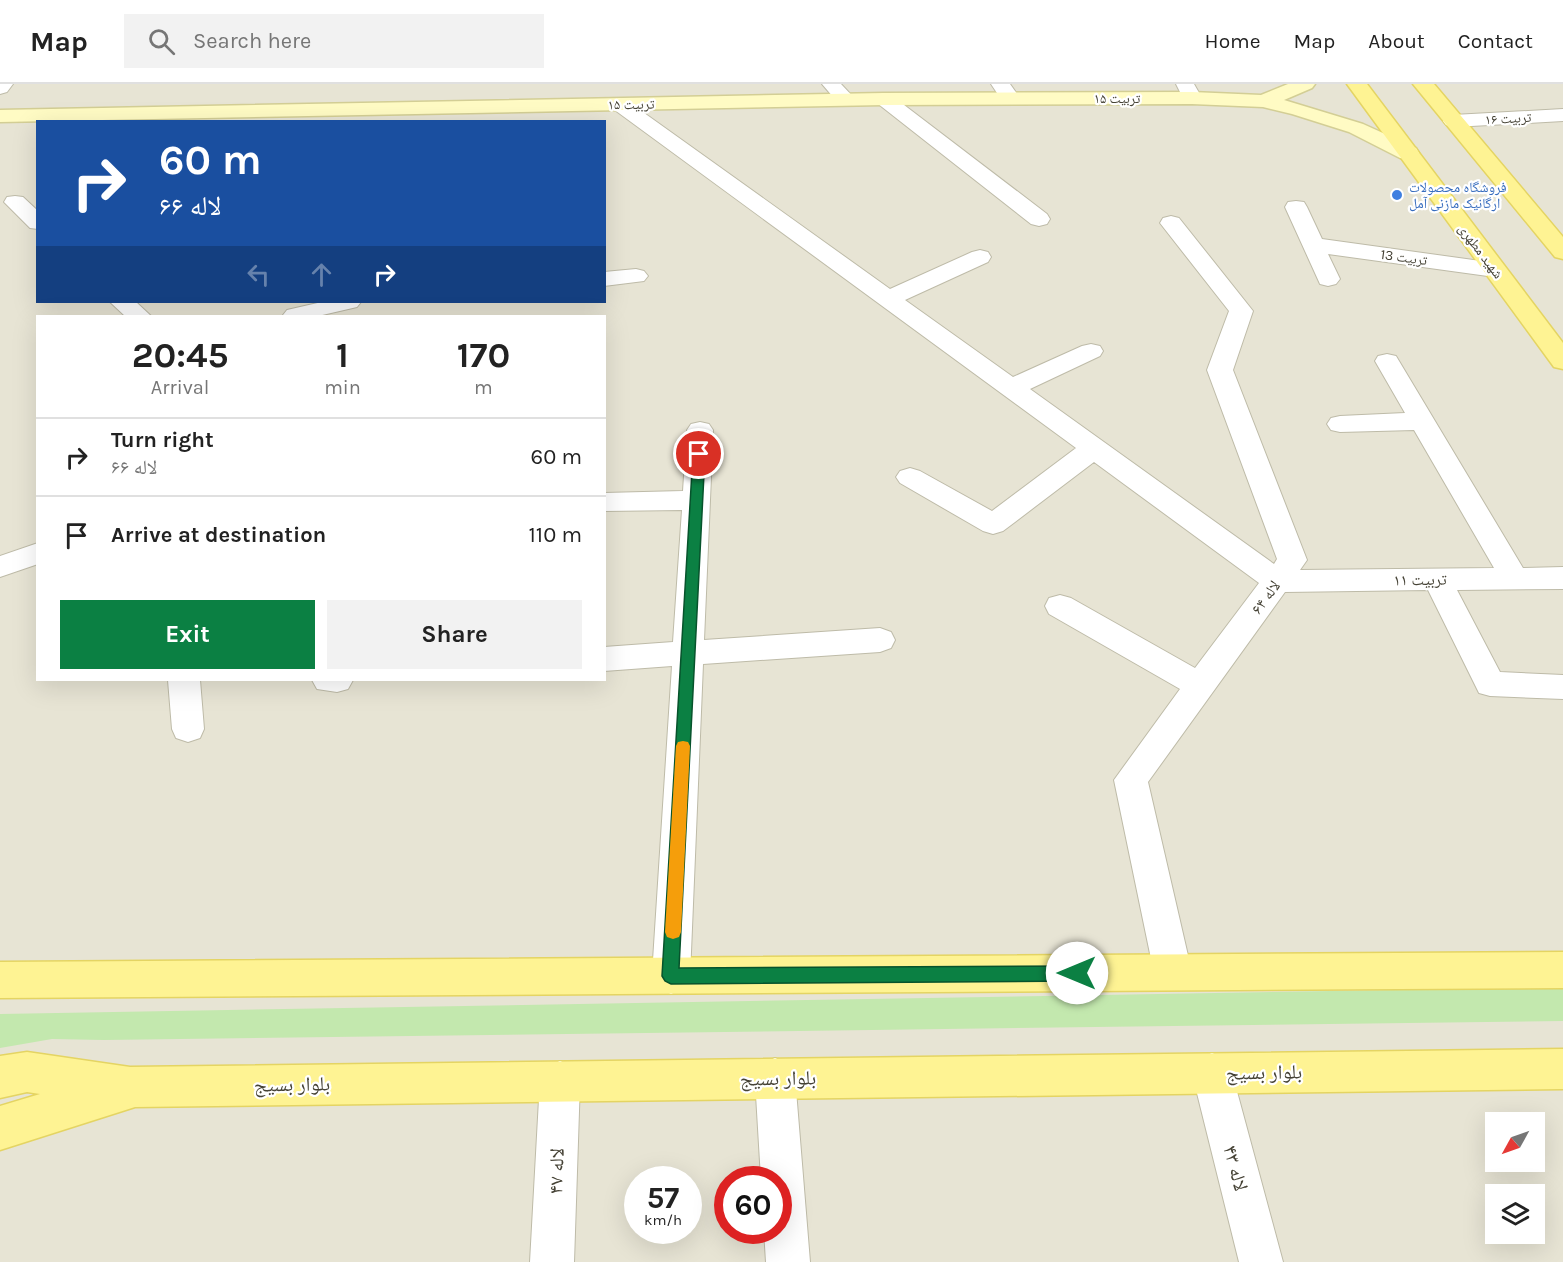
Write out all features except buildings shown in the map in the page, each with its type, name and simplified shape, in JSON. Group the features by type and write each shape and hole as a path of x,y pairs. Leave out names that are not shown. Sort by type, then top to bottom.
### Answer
{"main road":[{"name":"شهید مطهری","path":"1357,84 1563,361"},
{"path":"1423,84 1563,252"},
{"path":"0,980 1563,970"},
{"name":"بلوار بسیج","path":"0,1128 135,1086 1563,1069"},
{"path":"0,1077 27,1072 135,1086"}],"street":[{"path":"0,88 4,84"},
{"path":"580,105 584,84"},
{"path":"831,84 847,101"},
{"name":"تربیت ۱۵","path":"1263,101 1305,84"},
{"name":"تربیت ۱۵","path":"0,116 847,101 1005,91 1189,91 1263,101 1325,117 1356,128 1408,153"},
{"path":"884,99 1039,219"},
{"path":"620,104 1277,580"},
{"name":"تربیت ۱۶","path":"1453,121 1563,115"},
{"path":"15,202 36,221"},
{"path":"1296,207 1328,279"},
{"name":"لاله ۶۴","path":"1171,223 1241,311 1220,370 1292,560 1131,780 1173,973"},
{"name":"تربیت 13","path":"1313,244 1495,270"},
{"path":"888,299 980,257"},
{"path":"606,279 636,276"},
{"path":"123,303 138,315"},
{"path":"289,311 342,303"},
{"path":"1011,387 1091,351"},
{"path":"1387,362 1514,578"},
{"path":"1340,423 1422,421"},
{"path":"671,976 700,430"},
{"path":"910,477 993,524 1094,448"},
{"path":"606,502 696,500"},
{"path":"2,563 36,554"},
{"name":"تربیت ۱۱","path":"1277,580 1563,578"},
{"path":"1437,579 1490,684 1563,687"},
{"path":"1060,606 1200,686"},
{"path":"606,659 880,640"},
{"path":"184,681 188,729"},
{"name":"لاله ۴۳","path":"1212,1073 1261,1262"},
{"path":"775,1078 788,1262"},
{"name":"لاله ۴۷","path":"552,1262 560,1081"}],"shaded area":[{"path":"0,84 1563,84 1563,1262 0,1262"}],"green space":[{"path":"1563,987 1563,1021 52,1039 0,1048 0,1014"}],"slow traffic":[{"path":"673,932 683,746"}],"place":[{"name":"فروشگاه محصولات ارگانیک مازنی آمل","path":"1397,195"}],"route":[{"path":"699,454 671,976 1077,973"}]}
